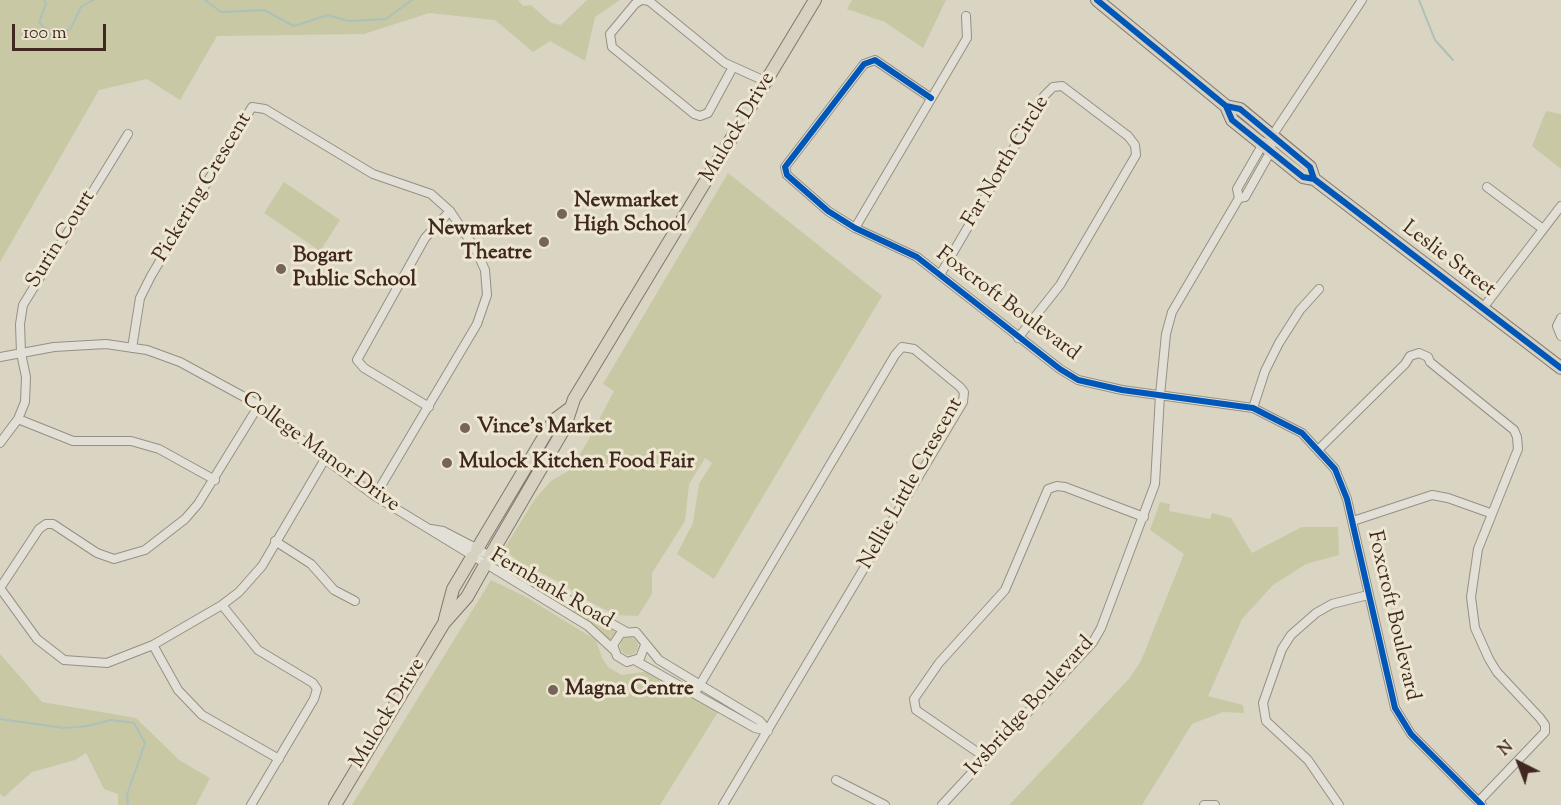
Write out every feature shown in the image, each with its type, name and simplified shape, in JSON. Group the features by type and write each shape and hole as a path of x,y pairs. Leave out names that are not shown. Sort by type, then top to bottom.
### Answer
{"main road":[{"name":"Mulock Drive","path":"335,805 444,623 467,597 564,429 569,409 815,0"},
{"name":"Leslie Street","path":"1097,0 1226,106 1232,120 1268,144 1310,166 1314,179 1561,368"},
{"name":"Mulock Drive","path":"444,623 453,589 474,553 554,420 569,409"}],"street":[{"path":"733,67 708,113 700,116 694,114 612,47 609,41 610,34 635,3 642,0 648,1 733,67 767,82"},
{"path":"1268,144 1362,0"},
{"path":"855,228 967,38 966,16"},
{"name":"Foxcroft Boulevard","path":"931,98 875,60 864,64 785,167 787,175 828,211 855,228 907,251 1018,338 1078,380 1099,386 1253,408 1302,433 1335,469 1347,499 1389,688 1402,723 1480,803"},
{"name":"Far North Circle","path":"940,275 1044,96 1053,87 1062,86 1128,136 1135,145 1136,155 1060,285 1018,338"},
{"name":"Pickering Crescent","path":"132,348 140,298 252,107 265,109 373,174 422,189 440,200 450,211 476,250 485,270 487,295 477,324 375,496"},
{"name":"Surin Court","path":"18,419 26,389 20,324 27,295 128,134"},
{"name":"Ivsbridge Boulevard","path":"942,805 1093,642 1111,606 1155,484 1166,334 1172,312 1239,198 1237,189 1268,144"},
{"name":"Ivsbridge Boulevard","path":"1239,198 1245,197 1268,144"},
{"path":"1487,187 1542,230"},
{"path":"1483,308 1561,206"},
{"path":"429,407 363,368 357,360 425,238 450,211"},
{"path":"1253,408 1265,371 1279,343 1300,310 1318,289"},
{"path":"1561,318 1557,326 1561,336"},
{"name":"College Manor Drive","path":"0,357 84,344 132,348 180,362 259,405 375,496 431,529 443,531 474,553"},
{"name":"Nellie Little Crescent","path":"695,693 895,355 906,346 914,349 960,387 964,392 963,402 723,805"},
{"path":"1319,449 1406,364 1410,356 1423,354 1514,430 1517,437 1515,456 1490,513 1478,549 1472,583 1475,628 1480,643 1497,672 1545,725 1545,732 1480,803"},
{"path":"259,405 215,480 184,519 144,550 126,557 105,556 53,524 46,524 39,530 0,588 37,639 64,660 107,663 153,645 222,605 250,582 325,459"},
{"path":"0,443 18,419 73,441 131,441 152,447 215,480"},
{"path":"986,758 916,710 914,699 939,663 1005,590 1048,489 1057,486 1065,487 1143,517"},
{"path":"1353,521 1432,495 1448,498 1490,513"},
{"path":"276,541 311,564 334,590 355,601"},
{"name":"Fernbank Road","path":"474,553 625,631"},
{"name":"Fernbank Road","path":"488,560 588,626 614,650"},
{"path":"1339,805 1308,760 1266,721 1263,703 1282,649 1291,635 1316,613 1332,604 1368,596"},
{"path":"222,605 258,650 313,683 317,689 317,694 251,805"},
{"path":"625,631 639,634 658,660 760,721 768,731 754,728 636,661 623,661 614,650 617,636 625,631"},
{"path":"153,645 178,690 202,715 279,759"},
{"path":"636,661 643,654 645,645"},
{"path":"836,780 857,788 885,805"},
{"path":"1204,805 1215,805"}],"green space":[{"path":"0,0 518,0 523,6 531,5 551,23 561,25 587,0 620,0 595,17 585,61 550,41 533,52 495,20 429,13 364,34 217,36 180,100 147,79 99,90 0,262"},
{"path":"852,0 946,0 923,48 885,22 847,9"},
{"path":"1546,111 1561,114 1561,169 1532,146"},
{"path":"728,173 882,296 714,579 677,554 693,523 699,484 712,463 705,458 689,484 685,521 652,573 652,594 638,616 616,615 518,561 504,549 535,499 551,481 570,470 588,441 614,391 603,384"},
{"path":"284,182 340,220 320,251 264,213"},
{"path":"1160,502 1170,504 1169,511 1210,519 1212,513 1231,518 1252,553 1302,527 1338,527 1339,555 1306,564 1273,585 1242,619 1208,696 1243,705 1244,713 1223,712 1192,724 1142,805 1009,805 1129,679 1141,661 1184,554 1150,530"},
{"name":"Magna Centre","path":"491,580 526,597 596,640 602,658 609,668 622,675 650,671 718,712 660,805 352,805"},
{"path":"555,601 616,632 609,641 596,628"},
{"path":"629,637 635,640 638,646 635,652 629,655 623,652 620,646 623,640"},
{"path":"0,654 42,702 136,718 179,760 210,778 196,805 118,805 118,794 104,789 86,753 75,760 32,772 4,797 0,794"}],"waterway":[{"path":"44,0 46,4 39,22 54,39 71,28 81,7 93,0"},
{"path":"205,0 221,12 264,10 294,26 328,15 348,21 386,19 412,0"},
{"path":"1419,0 1435,40 1453,60"},
{"path":"0,719 64,728 87,726 111,720 134,723 145,743 127,795 128,805"}],"cycle path":[{"path":"1097,0 1226,106 1240,109 1310,167 1314,179"},
{"path":"931,98 875,60 864,64 785,167 787,175 828,211 855,228 917,257 1060,369 1078,380 1122,390 1253,408 1302,433 1335,469 1347,499 1395,708 1411,734 1482,805"},
{"path":"1226,106 1232,120 1303,177 1314,179 1561,368"}],"place":[{"name":"Newmarket High School","path":"562,214"},
{"name":"Newmarket Theatre","path":"544,242"},
{"name":"Bogart Public School","path":"281,269"},
{"name":"Vince's Market","path":"465,428"},
{"name":"Mulock Kitchen Food Fair","path":"447,463"},
{"name":"Magna Centre","path":"553,690"}]}
